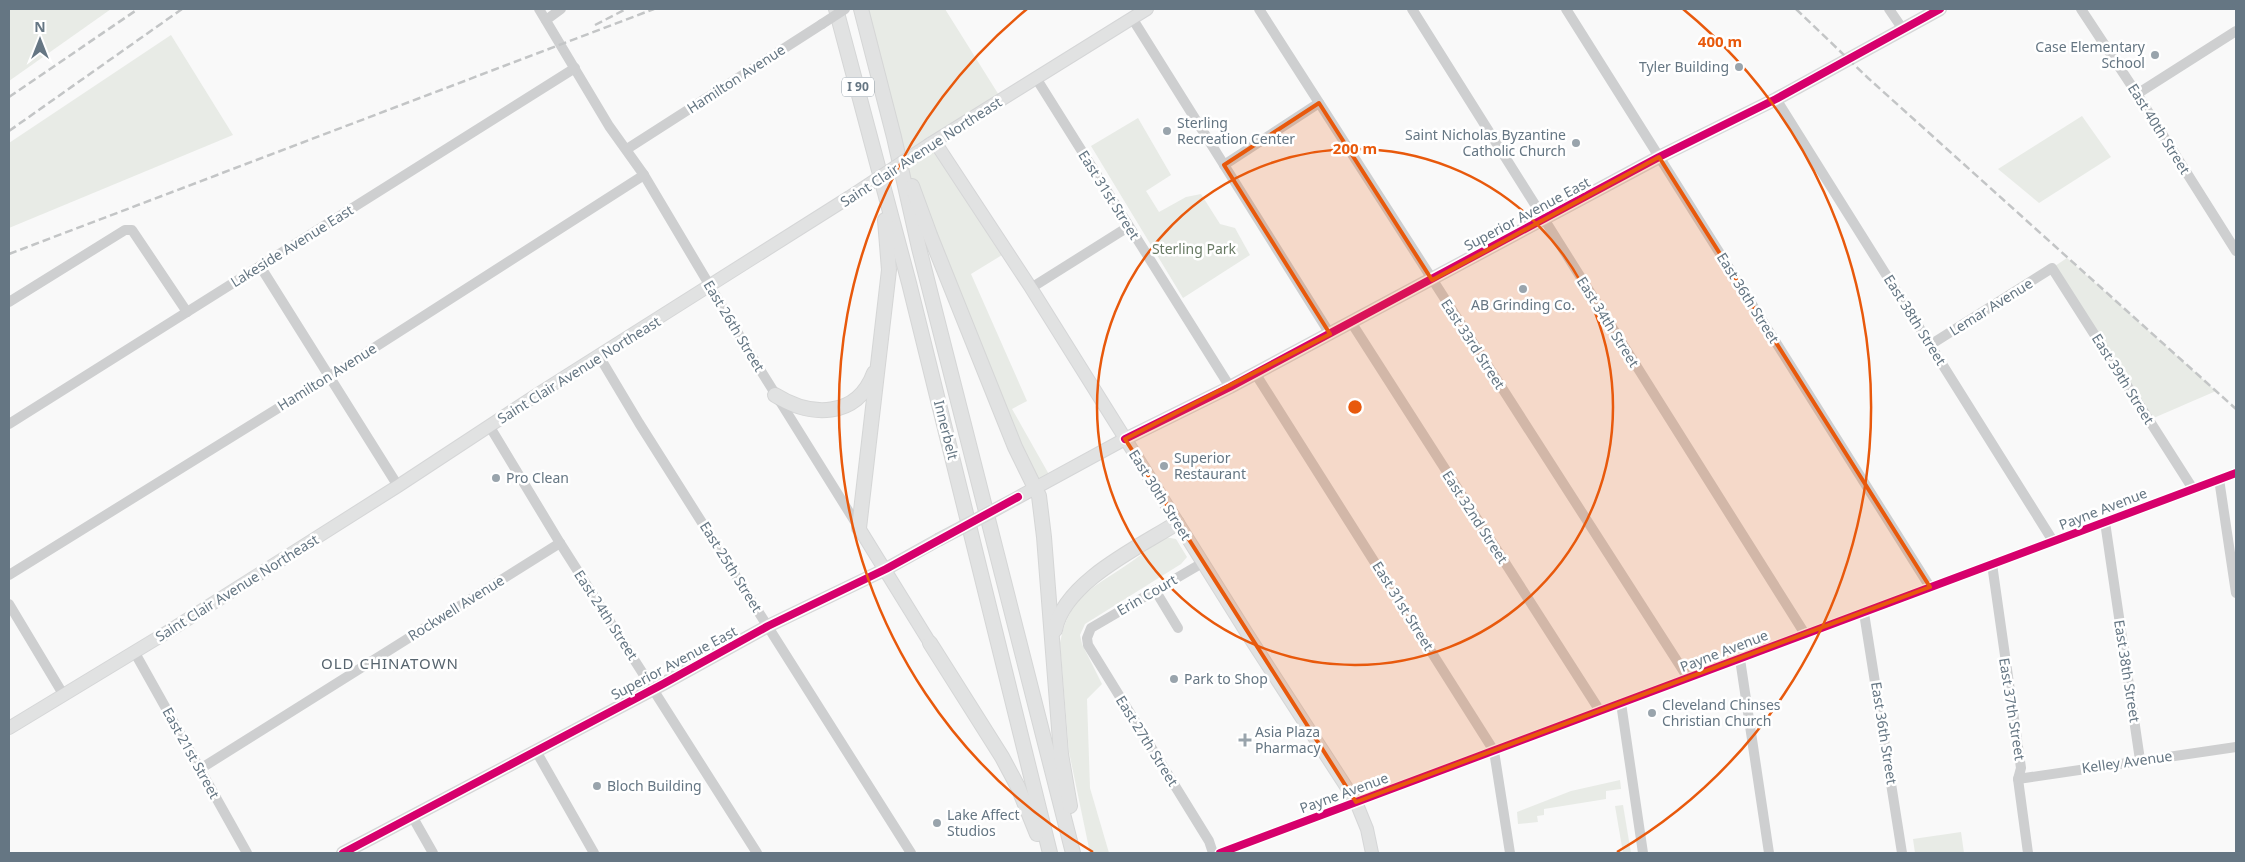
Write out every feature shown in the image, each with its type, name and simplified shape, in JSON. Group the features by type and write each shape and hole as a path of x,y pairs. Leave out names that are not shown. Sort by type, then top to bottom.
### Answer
{"highway":[{"name":"Innerbelt","path":"836,9 858,87 876,165 909,282 1050,853"},
{"name":"Innerbelt","path":"861,9 894,137 919,248 1073,853"},
{"path":"894,137 930,235 1015,447 1036,487 1043,522 1061,754 1077,853"},
{"path":"859,528 889,258 876,165"},
{"path":"775,395 789,404 805,409 817,411 838,408 858,397 866,388 879,361"},
{"path":"1053,643 1061,612 1075,592 1114,563 1178,523"},
{"path":"930,643 1002,757 1031,816 1044,853"}],"main road":[{"name":"Saint Clair Avenue Northeast","path":"9,728 134,653 933,143 1147,9"},
{"name":"Superior Avenue East","path":"343,853 654,689 768,626 886,569 1125,439 1230,387 1659,157 1776,99 1902,28 1940,9"},
{"name":"East 30th Street","path":"933,143 1031,288 1257,649 1356,802 1368,829 1372,853"},
{"name":"East 26th Street","path":"859,528 930,643"}],"street":[{"name":"East 26th Street","path":"538,9 610,126 644,176 775,395 859,528"},
{"path":"546,20 561,9"},
{"name":"Hamilton Avenue","path":"627,149 845,9"},
{"name":"East 33rd Street","path":"1259,9 1688,678"},
{"name":"East 34th Street","path":"1412,9 1805,634"},
{"name":"East 36th Street","path":"1566,9 1930,587"},
{"path":"1889,9 1902,28"},
{"name":"East 40th Street","path":"2080,9 2137,94 2236,251"},
{"path":"1132,18 1330,334"},
{"path":"2137,94 2236,31"},
{"name":"Lakeside Avenue East","path":"9,424 575,68"},
{"name":"East 31st Street","path":"1036,78 1230,387"},
{"name":"East 38th Street","path":"1776,99 2053,542"},
{"path":"1224,165 1319,103"},
{"name":"Hamilton Avenue","path":"9,575 330,376 644,176"},
{"path":"1031,288 1128,227"},
{"path":"9,302 125,230 132,230 187,312"},
{"path":"260,266 398,486"},
{"name":"Lemar Avenue","path":"1930,345 2052,268"},
{"name":"East 39th Street","path":"2052,268 2193,489"},
{"name":"East 32nd Street","path":"1351,322 1600,711"},
{"name":"East 25th Street","path":"599,356 911,853"},
{"name":"East 31st Street","path":"1255,373 1494,751 1510,853"},
{"name":"East 24th Street","path":"490,427 560,543 757,853"},
{"name":"Payne Avenue","path":"1220,853 2236,473"},
{"path":"2219,479 2236,593"},
{"name":"East 38th Street","path":"2105,522 2140,760"},
{"name":"Rockwell Avenue","path":"200,769 560,543"},
{"name":"Erin Court","path":"1090,628 1204,562"},
{"name":"East 37th Street","path":"1992,564 2021,768 2018,779 2028,853"},
{"path":"1155,590 1178,628"},
{"path":"9,604 63,694"},
{"name":"East 36th Street","path":"1864,613 1902,853"},
{"name":"East 27th Street","path":"1090,628 1086,638 1088,645 1209,841 1214,853"},
{"name":"East 21st Street","path":"134,653 247,853"},
{"path":"1740,659 1769,853"},
{"path":"1621,703 1643,853"},
{"name":"Kelley Avenue","path":"2018,779 2236,747"},
{"path":"536,751 594,853"},
{"path":"412,816 433,853"}],"highlighted area":[{"path":"1319,103 1432,280 1659,157 1930,587 1356,802 1125,439 1330,334 1224,165"}],"green space":[{"path":"9,9 111,9 9,81"},
{"path":"861,9 945,9 1002,100 935,142 1007,252 971,274 1027,401 1012,409 1051,478 1036,487 1015,447 894,137"},
{"path":"171,35 233,135 9,228 9,143"},
{"path":"2082,116 2111,157 2039,203 1998,169"},
{"name":"Sterling Park","path":"1138,118 1171,175 1146,191 1159,212 1186,197 1201,194 1220,224 1235,228 1250,255 1183,298 1091,146"},
{"path":"2067,258 2216,391 2149,420 2052,268"},
{"path":"1165,537 1176,539 1187,557 1181,564 1085,624 1080,635 1082,644 1102,684 1087,699 1090,788 1109,853 1090,853 1069,752 1060,643 1070,614 1085,594"},
{"path":"1620,780 1621,789 1606,791 1606,799 1544,809 1544,815 1537,816 1538,822 1518,824 1517,812 1571,791"},
{"path":"1623,805 1631,853 1623,853 1615,806"},
{"path":"1961,832 1964,853 1915,853 1913,839"}],"railway":[{"path":"9,97 138,9"},
{"path":"9,131 182,9"},
{"path":"595,25 626,9"},
{"path":"9,254 654,9"},
{"path":"1796,9 1868,78 2236,409"}],"cycle path":[{"path":"1125,439 1230,387 1659,157 1776,99 1940,9"},
{"path":"1220,853 2236,473"},
{"path":"343,853 663,684 768,626 886,569 1018,497"}],"place":[{"name":"Case Elementary School","path":"2155,55"},
{"name":"Tyler Building","path":"1739,67"},
{"name":"Sterling Recreation Center","path":"1167,131"},
{"name":"Saint Nicholas Byzantine Catholic Church","path":"1576,143"},
{"name":"AB Grinding Co.","path":"1523,289"},
{"name":"Superior Restaurant","path":"1164,466"},
{"name":"Pro Clean","path":"496,478"},
{"name":"Park to Shop","path":"1174,679"},
{"name":"Cleveland Chinses Christian Church","path":"1652,713"},
{"name":"Asia Plaza Pharmacy","path":"1245,740"},
{"name":"Bloch Building","path":"597,786"},
{"name":"Lake Affect Studios","path":"937,823"}],"district":[{"name":"OLD CHINATOWN","path":"390,664"}]}
